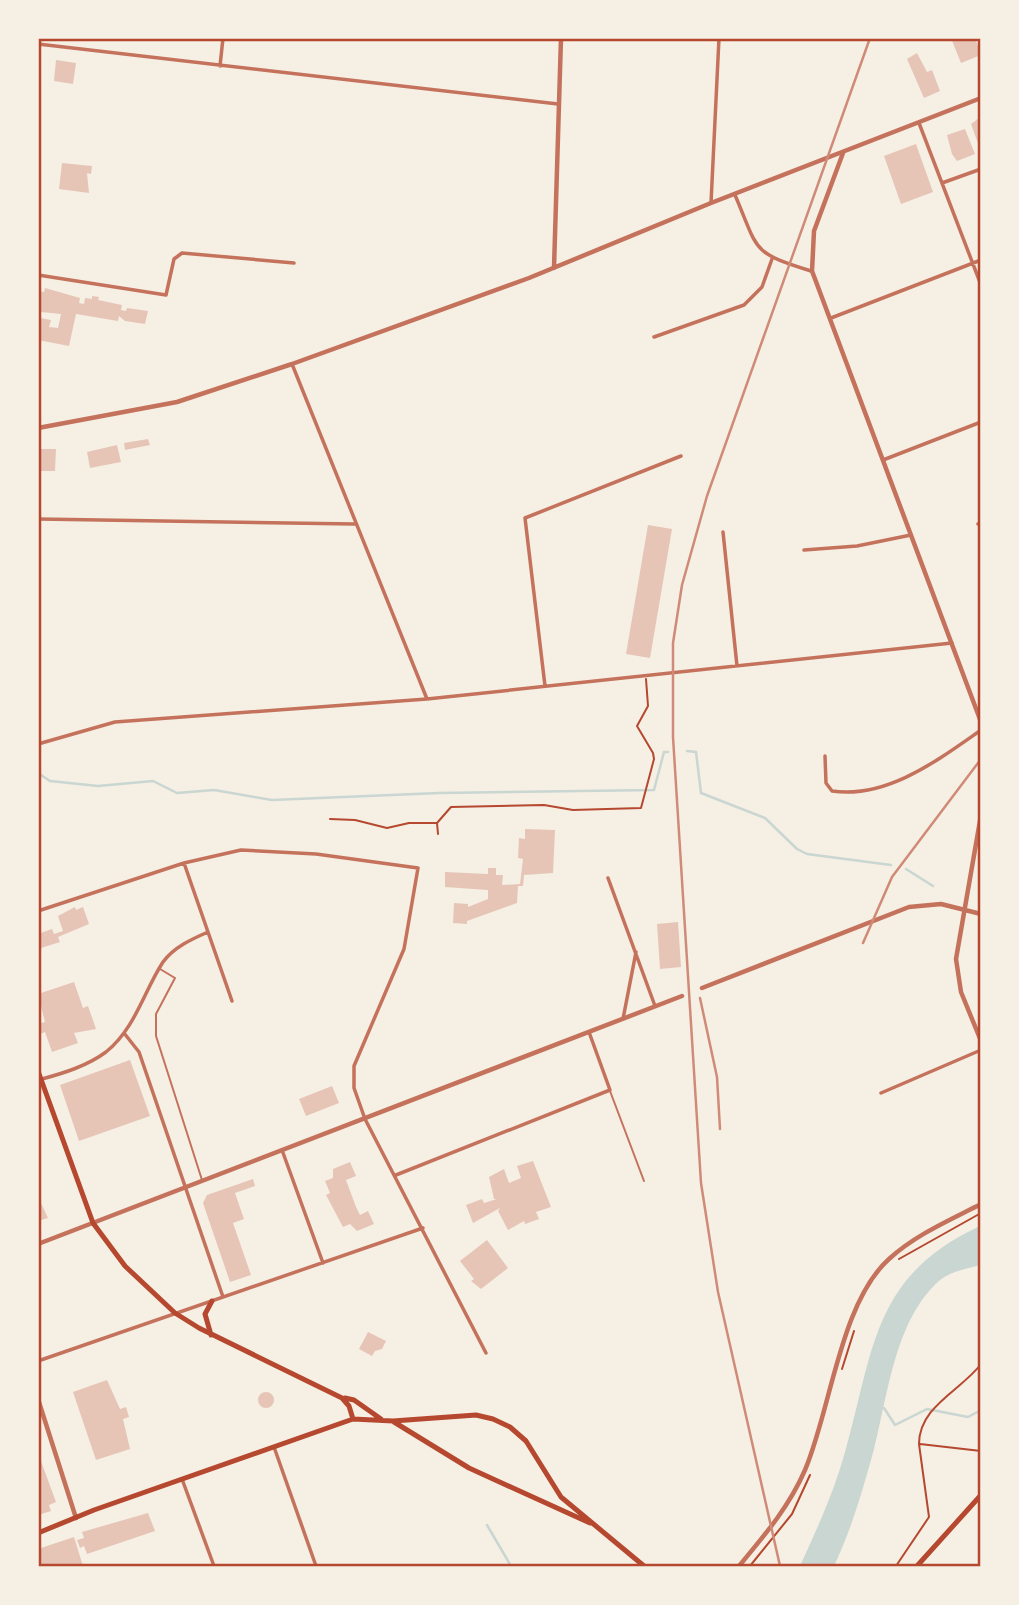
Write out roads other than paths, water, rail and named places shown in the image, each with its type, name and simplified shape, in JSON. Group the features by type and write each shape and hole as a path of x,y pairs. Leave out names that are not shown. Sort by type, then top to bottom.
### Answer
{"main road":[{"path":"38,1071 93,1223 125,1265 175,1313 211,1335 342,1398 354,1400 384,1420"},
{"path":"211,1335 205,1314 212,1301"},
{"path":"342,1398 349,1406 353,1419"},
{"path":"38,1533 353,1419 393,1422 476,1415 510,1427 526,1441 561,1497 644,1566"},
{"path":"393,1422 469,1468 544,1500 602,1530"},
{"path":"917,1566 981,1495"}],"street":[{"path":"220,66 223,38"},
{"path":"554,268 561,38"},
{"path":"711,203 719,38"},
{"path":"38,44 558,104"},
{"path":"38,428 177,402 292,365 554,268 711,203 981,98"},
{"path":"919,123 981,285"},
{"path":"843,153 814,231 812,271 981,722"},
{"path":"942,183 981,169"},
{"path":"735,195 757,247 772,259 812,271"},
{"path":"38,275 166,295 174,259 183,253 294,264"},
{"path":"654,337 744,305 762,287 772,259"},
{"path":"831,318 981,260"},
{"path":"292,365 427,699"},
{"path":"883,460 981,422"},
{"path":"545,687 523,524 525,518 681,456"},
{"path":"38,519 354,523"},
{"path":"723,532 737,667"},
{"path":"804,550 857,546 911,535"},
{"path":"38,744 115,722 427,699 952,643"},
{"path":"825,757 826,783 832,791 852,794 904,779 981,730"},
{"path":"981,815 956,960 958,978 981,1041"},
{"path":"38,911 224,852 255,849 418,868 404,949 354,1066 354,1088 365,1119 486,1353"},
{"path":"184,863 232,1002"},
{"path":"608,878 655,1006"},
{"path":"702,988 909,907 941,904 981,914"},
{"path":"40,1080 93,1060 124,1033 160,970 175,950 208,932"},
{"path":"623,1019 636,950"},
{"path":"38,1244 682,996"},
{"path":"395,1175 610,1090 589,1032"},
{"path":"124,1033 139,1052 223,1297"},
{"path":"881,1093 981,1050"},
{"path":"282,1150 323,1263"},
{"path":"739,1566 782,1514 805,1470 864,1291 888,1259 926,1234 981,1204"},
{"path":"38,1361 423,1228"},
{"path":"38,1399 76,1518"},
{"path":"274,1447 316,1566"},
{"path":"182,1479 214,1566"}],"lane":[{"path":"160,970 175,978 156,1014 156,1036 202,1181"},
{"path":"610,1090 644,1181"}],"waterway":[{"path":"687,751 696,752 701,793 765,818 797,849 807,854 891,865"},
{"path":"38,773 50,781 98,786 153,781 177,793 214,790 272,800 439,793 654,790 664,752 668,752"},
{"path":"906,869 933,886"},
{"path":"884,1408 895,1425 927,1409 968,1417 981,1410"},
{"path":"487,1525 511,1566"}],"railway":[{"path":"780,1566 718,1292 701,1183 673,737 673,643 682,585 707,496 870,38"},
{"path":"863,943 892,877 981,759"},
{"path":"700,998 717,1077 720,1129"}]}
